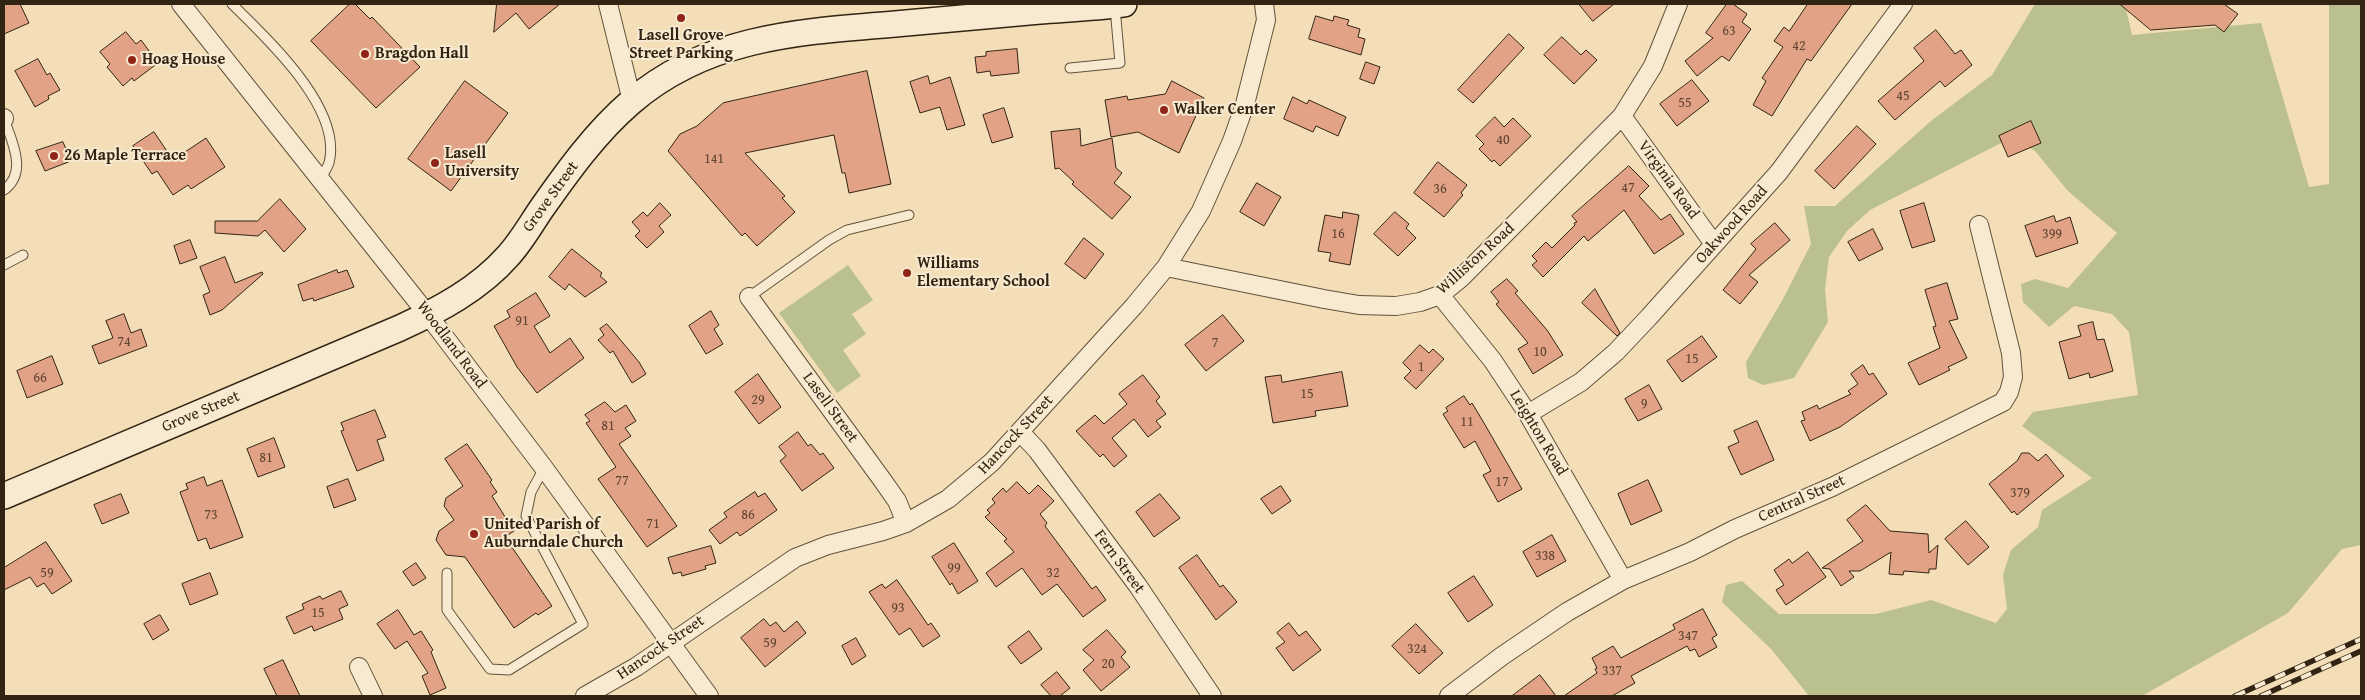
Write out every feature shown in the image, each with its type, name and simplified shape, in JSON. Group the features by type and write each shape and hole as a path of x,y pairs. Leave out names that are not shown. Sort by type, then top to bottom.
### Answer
{"main road":[{"name":"Grove Street","path":"4,496 428,315 479,283 509,255 590,144 632,101 665,77 697,60 734,46 805,32 1119,4"}],"street":[{"name":"Woodland Road","path":"181,4 428,315 544,468 709,696"},
{"path":"608,4 632,101"},
{"name":"Hancock Street","path":"585,696 636,667 795,558 828,545 906,523 933,509 962,490 992,462 1166,267 1201,211 1232,141 1245,104 1266,20 1264,4"},
{"name":"Williston Road","path":"1166,267 1359,305 1396,306 1420,302 1440,295 1524,216 1622,116 1653,66 1678,4"},
{"name":"Oakwood Road","path":"1528,414 1581,382 1616,352 1779,172 1903,4"},
{"name":"Virginia Road","path":"1622,116 1714,244"},
{"name":"Central Street","path":"1449,696 1502,656 1567,612 1623,580 1690,552 1735,529 1832,487 2003,402 2010,392 2013,377 2011,353 1979,225"},
{"name":"Leighton Road","path":"1440,295 1493,361 1528,414 1623,580"},
{"name":"Lasell Street","path":"749,297 883,481 896,501 906,523"},
{"name":"Fern Street","path":"1020,432 1037,450 1132,578 1212,696"},
{"path":"359,667 372,696"}],"lane":[{"path":"232,4 275,48 299,77 325,118 329,142 329,162 320,180"},
{"path":"1070,68 1120,63 1119,4"},
{"path":"4,119 18,157 14,178 4,190"},
{"path":"749,297 847,230 909,214"},
{"path":"4,265 23,255"},
{"path":"447,573 447,610 490,669 509,670 583,624 526,516 531,492 544,468"}],"green space":[{"path":"2035,4 2125,4 2132,35 2261,23 2309,187 2329,184 2329,4 2361,4 2361,545 2342,549 2288,613 2142,696 1809,696 1772,650 1722,602 1726,585 1742,581 1779,614 1876,614 1931,600 1996,623 2007,609 2003,575 2011,550 2038,527 2042,510 2092,478 2022,426 2033,412 2138,395 2129,332 2112,314 2074,306 2049,327 2023,302 2021,284 2035,279 2068,288 2117,233 2068,191 2035,151 2021,142 2003,142 1870,210 1847,231 1829,257 1825,289 1828,322 1794,378 1763,385 1748,378 1746,362 1783,299 1811,244 1804,206 1835,206 1931,121 1992,75"},
{"path":"848,265 873,300 852,314 866,334 843,350 861,376 837,393 779,313"}],"building":[{"path":"4,4 20,4 29,23 4,34"},
{"name":"Bragdon Hall","path":"350,4 355,4 370,19 372,17 420,67 376,108 311,41"},
{"path":"497,4 560,4 529,29 516,13 494,32"},
{"path":"1579,4 1614,4 1593,21"},
{"path":"1727,4 1733,4 1747,14 1742,22 1751,29 1729,61 1722,56 1697,76 1685,61 1713,38 1706,33"},
{"path":"1808,4 1852,4 1811,61 1807,59 1772,116 1753,105 1766,81 1762,78 1783,47 1774,41 1784,27 1789,31"},
{"path":"2120,4 2224,4 2238,14 2224,32 2215,25 2151,30"},
{"path":"1316,16 1333,21 1334,16 1349,20 1347,25 1360,29 1358,37 1365,39 1361,55 1309,39"},
{"path":"1936,30 1955,54 1961,50 1972,65 1945,87 1940,81 1895,120 1878,101 1924,61 1914,48"},
{"name":"Hoag House","path":"126,32 136,44 141,40 158,63 134,81 132,78 123,86 107,67 110,64 100,52"},
{"path":"1509,34 1524,48 1473,103 1458,90"},
{"path":"1562,37 1581,55 1586,50 1597,60 1574,84 1544,55"},
{"path":"1017,49 1019,73 991,76 990,71 977,73 975,57 986,56 986,52"},
{"path":"38,59 47,75 50,73 60,90 48,96 49,99 35,107 15,71"},
{"path":"1366,62 1380,67 1374,84 1360,79"},
{"path":"867,71 891,184 849,193 845,173 842,173 834,135 745,153 785,196 782,198 795,212 757,246 745,233 742,236 668,151 680,134 697,126 723,103"},
{"path":"928,76 930,84 950,77 965,125 947,130 940,107 920,113 910,82"},
{"path":"1692,80 1709,101 1677,126 1660,104"},
{"path":"465,81 508,113 451,191 408,159"},
{"path":"1172,81 1204,98 1179,153 1138,132 1111,137 1105,100 1127,96 1128,100 1165,94"},
{"path":"1293,97 1307,104 1309,100 1346,117 1338,136 1316,126 1313,132 1284,119"},
{"path":"1004,108 1013,137 992,143 983,115"},
{"path":"1495,117 1504,127 1513,118 1531,136 1500,166 1494,160 1492,162 1479,149 1484,144 1476,136"},
{"path":"2031,121 2041,143 2008,157 1999,136"},
{"path":"1857,126 1876,144 1834,189 1815,171"},
{"path":"1080,129 1081,146 1112,138 1116,168 1122,173 1114,183 1131,197 1112,219 1072,184 1074,182 1059,168 1055,169 1051,132"},
{"path":"154,132 173,160 206,138 225,167 191,189 188,185 173,195 157,171 152,174 133,146"},
{"name":"26 Maple Terrace","path":"63,142 71,161 45,171 36,151"},
{"path":"1438,162 1467,185 1461,193 1463,195 1444,217 1414,193"},
{"path":"1629,166 1649,186 1639,196 1661,220 1670,214 1684,234 1654,254 1624,210 1588,241 1584,236 1543,277 1532,265 1537,261 1532,256 1546,242 1552,248 1577,222 1572,216"},
{"path":"1257,183 1281,197 1264,226 1240,212"},
{"path":"280,199 306,229 284,252 265,230 258,236 215,233 215,221 257,221"},
{"path":"660,203 671,215 659,226 664,232 647,248 635,236 640,231 632,222 643,212 647,216"},
{"path":"1924,203 1935,241 1912,248 1900,211"},
{"path":"1343,212 1359,215 1350,265 1329,261 1331,253 1318,251 1325,215 1342,218"},
{"path":"1395,212 1409,224 1406,228 1416,238 1398,256 1374,234"},
{"path":"2054,216 2056,222 2070,217 2078,243 2036,257 2025,226"},
{"path":"1775,223 1790,240 1749,275 1758,282 1740,304 1723,290 1756,249 1751,244"},
{"path":"1873,229 1883,249 1859,261 1848,242"},
{"path":"1084,238 1104,254 1085,279 1065,264"},
{"path":"190,240 197,258 180,264 174,246"},
{"path":"572,249 602,273 600,276 607,282 585,297 569,284 565,290 549,277"},
{"path":"225,257 235,283 262,272 263,274 222,310 210,315 203,295 210,292 200,267"},
{"path":"337,270 338,273 347,270 354,287 314,301 313,298 303,301 298,285"},
{"path":"1507,279 1518,291 1515,293 1547,330 1563,355 1533,374 1518,349 1528,343 1496,304 1499,302 1491,292"},
{"path":"1947,283 1958,319 1949,321 1967,358 1948,367 1950,370 1919,385 1908,363 1940,348 1933,327 1936,326 1925,290"},
{"path":"1595,289 1620,333 1617,336 1582,303"},
{"path":"536,293 550,316 534,326 550,353 570,338 584,358 537,393 517,367 494,326 510,317 507,311"},
{"path":"711,311 719,325 714,329 723,344 706,354 689,326"},
{"path":"124,314 131,333 141,329 147,346 99,364 92,346 113,338 106,321"},
{"path":"1223,315 1244,341 1206,371 1185,345"},
{"path":"2093,322 2097,340 2104,339 2113,371 2090,378 2089,373 2069,379 2059,342 2081,336 2078,326"},
{"path":"607,324 639,362 646,374 632,383 613,351 610,353 598,340 604,335 600,329"},
{"path":"1702,336 1717,357 1682,382 1667,361"},
{"path":"1420,345 1429,353 1433,349 1444,359 1416,389 1404,378 1411,371 1403,363"},
{"path":"52,356 63,384 27,398 17,371"},
{"path":"1863,365 1869,375 1873,373 1887,394 1840,427 1810,441 1801,421 1805,420 1802,412 1817,405 1819,409 1851,394 1848,391 1858,384 1851,374"},
{"path":"1342,372 1348,406 1315,411 1316,416 1273,423 1265,377 1281,375 1282,382"},
{"path":"758,374 781,407 759,424 735,392"},
{"path":"1143,375 1160,397 1156,401 1166,414 1156,421 1161,427 1148,437 1134,419 1112,438 1127,456 1114,467 1103,454 1100,457 1076,431 1095,415 1104,424 1127,404 1119,394"},
{"path":"1649,385 1662,409 1638,421 1625,399"},
{"path":"1464,396 1470,405 1472,403 1522,489 1498,502 1483,475 1491,471 1475,441 1464,448 1443,414 1448,411 1446,408"},
{"path":"605,402 615,412 626,405 636,421 625,428 631,436 619,444 677,526 647,547 598,479 616,467 586,423 590,421 585,415"},
{"path":"375,410 386,437 377,440 384,460 357,471 341,431 344,430 341,423"},
{"path":"1757,421 1774,460 1741,475 1728,447 1739,442 1734,431"},
{"path":"798,432 808,446 811,444 820,455 823,453 834,468 802,491 780,461 786,456 779,447"},
{"path":"274,438 285,467 258,477 247,449"},
{"name":"United Parish of Auburndale Church","path":"467,444 492,480 490,482 497,492 492,496 514,531 505,537 552,606 538,615 536,613 514,628 465,557 446,555 436,540 439,531 454,520 444,506 446,498 463,486 445,459"},
{"path":"2022,453 2029,453 2038,461 2046,454 2064,476 2017,515 2014,511 2012,513 1989,484 2017,461"},
{"path":"204,477 207,486 222,480 243,537 210,549 206,538 198,541 180,492 188,489 186,484"},
{"path":"348,479 356,500 334,508 327,487"},
{"path":"1648,480 1662,511 1631,525 1618,494"},
{"path":"1017,482 1029,494 1038,485 1054,501 1040,514 1047,523 1045,526 1092,589 1096,586 1106,600 1083,617 1057,584 1042,595 1022,568 996,587 986,573 1014,552 1004,541 1007,539 985,517 990,513 987,510 995,503 992,499 1003,488 1006,492"},
{"path":"1281,486 1291,501 1272,514 1261,499"},
{"path":"755,492 758,497 765,493 777,510 740,536 737,532 720,544 709,530 727,517 724,513"},
{"path":"121,494 129,513 102,524 94,505"},
{"path":"1160,494 1180,518 1154,537 1136,512"},
{"path":"1866,505 1890,531 1928,534 1929,553 1938,545 1936,569 1929,569 1929,573 1904,571 1903,575 1889,574 1891,552 1860,571 1849,571 1854,577 1841,586 1830,569 1822,568 1863,541 1847,520"},
{"path":"1966,521 1989,547 1968,565 1945,539"},
{"path":"1552,535 1566,561 1537,577 1523,552"},
{"path":"46,542 72,581 52,594 44,583 37,587 30,577 4,590 4,568"},
{"path":"954,543 978,581 958,594 932,557"},
{"path":"711,546 716,563 705,566 706,569 682,576 681,572 673,574 668,558"},
{"path":"1808,552 1826,577 1786,605 1776,590 1784,585 1774,570 1789,559 1792,563"},
{"path":"1197,555 1220,587 1223,585 1237,602 1216,620 1179,568"},
{"path":"416,563 426,578 413,586 403,572"},
{"path":"210,573 218,594 190,605 182,584"},
{"path":"1474,576 1493,605 1468,622 1448,593"},
{"path":"897,580 928,625 931,623 940,636 923,647 910,628 899,635 869,592 882,584 885,588"},
{"path":"341,591 348,605 339,609 343,619 314,631 312,626 294,634 286,617 304,609 302,604 320,596 322,599"},
{"path":"1703,609 1717,635 1712,638 1717,647 1699,657 1695,649 1690,651 1687,646 1631,676 1635,683 1612,696 1564,696 1597,673 1595,669 1597,668 1592,658 1613,646 1621,658 1675,629 1673,625"},
{"path":"398,610 414,635 421,631 433,650 431,652 446,688 430,695 422,676 428,673 407,641 395,649 377,624"},
{"path":"160,615 169,630 153,640 144,624"},
{"path":"764,619 770,626 776,622 784,632 797,621 806,633 765,667 741,638"},
{"path":"1289,623 1299,636 1306,631 1321,650 1293,671 1276,648 1285,642 1277,633"},
{"path":"1416,624 1443,653 1419,674 1392,646"},
{"path":"1107,630 1126,652 1121,657 1130,667 1101,691 1083,670 1094,660 1083,650"},
{"path":"1029,631 1042,649 1021,664 1008,647"},
{"path":"856,638 866,656 852,665 842,646"},
{"path":"283,660 300,696 277,696 264,669"},
{"path":"1057,672 1070,688 1060,696 1051,696 1041,685"},
{"path":"1540,675 1556,696 1512,696"}],"railway":[{"path":"2235,696 2361,639"},
{"path":"2261,696 2361,651"}],"place":[{"name":"Lasell Grove Street Parking","path":"681,18"},
{"name":"Bragdon Hall","path":"365,54"},
{"name":"Hoag House","path":"132,60"},
{"name":"Walker Center","path":"1164,110"},
{"name":"26 Maple Terrace","path":"54,156"},
{"name":"Lasell University","path":"435,163"},
{"name":"Williams Elementary School","path":"907,273"},
{"name":"United Parish of Auburndale Church","path":"474,534"}]}
